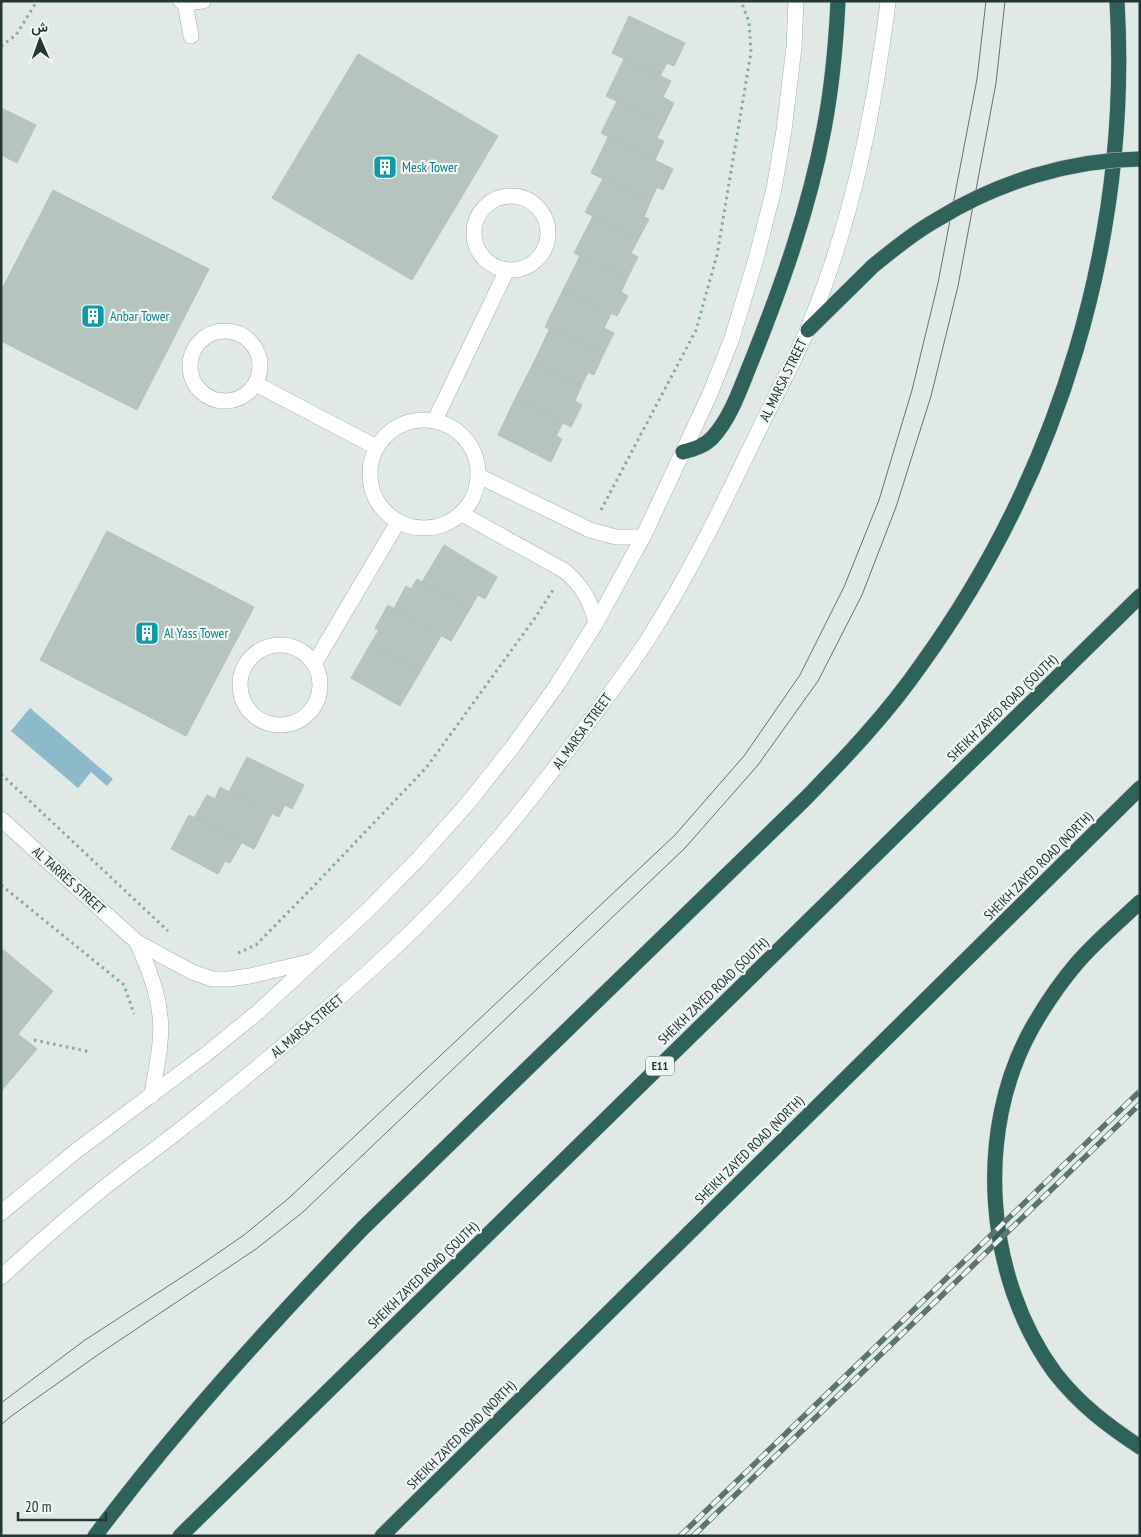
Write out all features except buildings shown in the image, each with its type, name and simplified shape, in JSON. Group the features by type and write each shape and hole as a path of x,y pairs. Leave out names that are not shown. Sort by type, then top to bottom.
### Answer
{"highway":[{"path":"683,452 699,448 721,428 760,340 783,279 809,198 825,128 834,56 838,1"},
{"path":"95,1536 126,1494 216,1388 302,1292 357,1235 842,761 905,687 956,615 987,563 1041,453 1062,396 1083,328 1096,278 1115,156 1119,96 1117,1"},
{"path":"808,330 874,266 904,241 938,218 1010,184 1048,172 1087,164 1140,159"},
{"name":"SHEIKH ZAYED ROAD (SOUTH)","path":"180,1536 1140,596"},
{"name":"SHEIKH ZAYED ROAD (NORTH)","path":"382,1536 1140,788"},
{"path":"1140,902 1077,962 1052,995 1031,1030 1014,1067 1002,1106 996,1146 994,1187 997,1228 1006,1267 1019,1306 1035,1340 1055,1372 1080,1402 1109,1427 1140,1447"}],"main road":[{"path":"191,36 183,2 203,1"},
{"path":"1,1213 76,1151 152,1096 258,1012 367,911 419,858 468,803 525,730 557,685 596,623 643,537 710,394 732,338 770,206 784,130 794,47 796,1"},
{"name":"AL MARSA STREET","path":"1,1277 105,1187 250,1074 393,950 444,900 492,847 538,792 607,698 650,635 688,570 726,500 808,330 833,259 857,179 873,101 888,1"},
{"path":"503,196 516,196 528,199 539,207 546,218 549,231 547,244 542,256 520,270 506,270 494,267 484,259 476,248 473,235 475,222 481,210 490,201 503,196"},
{"path":"435,420 506,270"},
{"path":"217,331 229,331 240,334 250,341 259,356 260,373 256,384 248,393 238,399 227,402 204,396 196,387 191,377 189,365 197,344 206,336 217,331"},
{"path":"256,384 376,447"},
{"path":"418,420 435,420 451,426 465,437 474,452 478,463 477,490 471,503 462,514 448,524 431,528 414,528 398,522 384,511 374,497 370,481 370,464 376,447 387,434 401,424 418,420"},
{"path":"479,476 590,530 616,537 643,537"},
{"path":"462,514 565,571 577,581 586,594 596,623"},
{"path":"314,664 398,522"},
{"path":"282,644 295,647 306,654 314,664 319,675 320,688 317,700 311,711 301,719 290,724 271,724 253,716 245,706 240,695 239,682 245,664 258,651 282,644"},
{"name":"AL TARRES STREET","path":"1,819 137,942 192,972 212,979 229,979 313,961"},
{"path":"1,833 21,837"},
{"name":"AL TARRES STREET","path":"137,942 151,974 158,997 161,1021 160,1043 152,1096"}],"path":[{"path":"1,46 16,35 37,1"},
{"path":"590,530 696,330 717,255 751,52 749,22 741,1"},
{"path":"231,956 256,945 426,768 535,618 565,571"},
{"path":"1,774 174,938"},
{"path":"1,885 124,985 134,1014"},
{"path":"34,1040 91,1052"}],"water":[{"path":"30,708 113,779 107,786 91,772 78,788 11,731"}],"tram line":[{"path":"1,1403 85,1340 244,1235 289,1198 675,835 744,756 800,675 844,587 879,500 912,390 938,283 977,79 986,1"},
{"path":"1,1425 99,1354 256,1249 303,1212 685,848 758,765 818,681 862,595 896,507 931,396 958,286 996,83 1005,1"}],"railway":[{"path":"680,1536 1140,1091"},
{"path":"693,1536 1140,1104"}],"place":[{"name":"Mesk Tower","path":"385,167"},
{"name":"Anbar Tower","path":"93,316"},
{"name":"Al Yass Tower","path":"147,633"}]}
